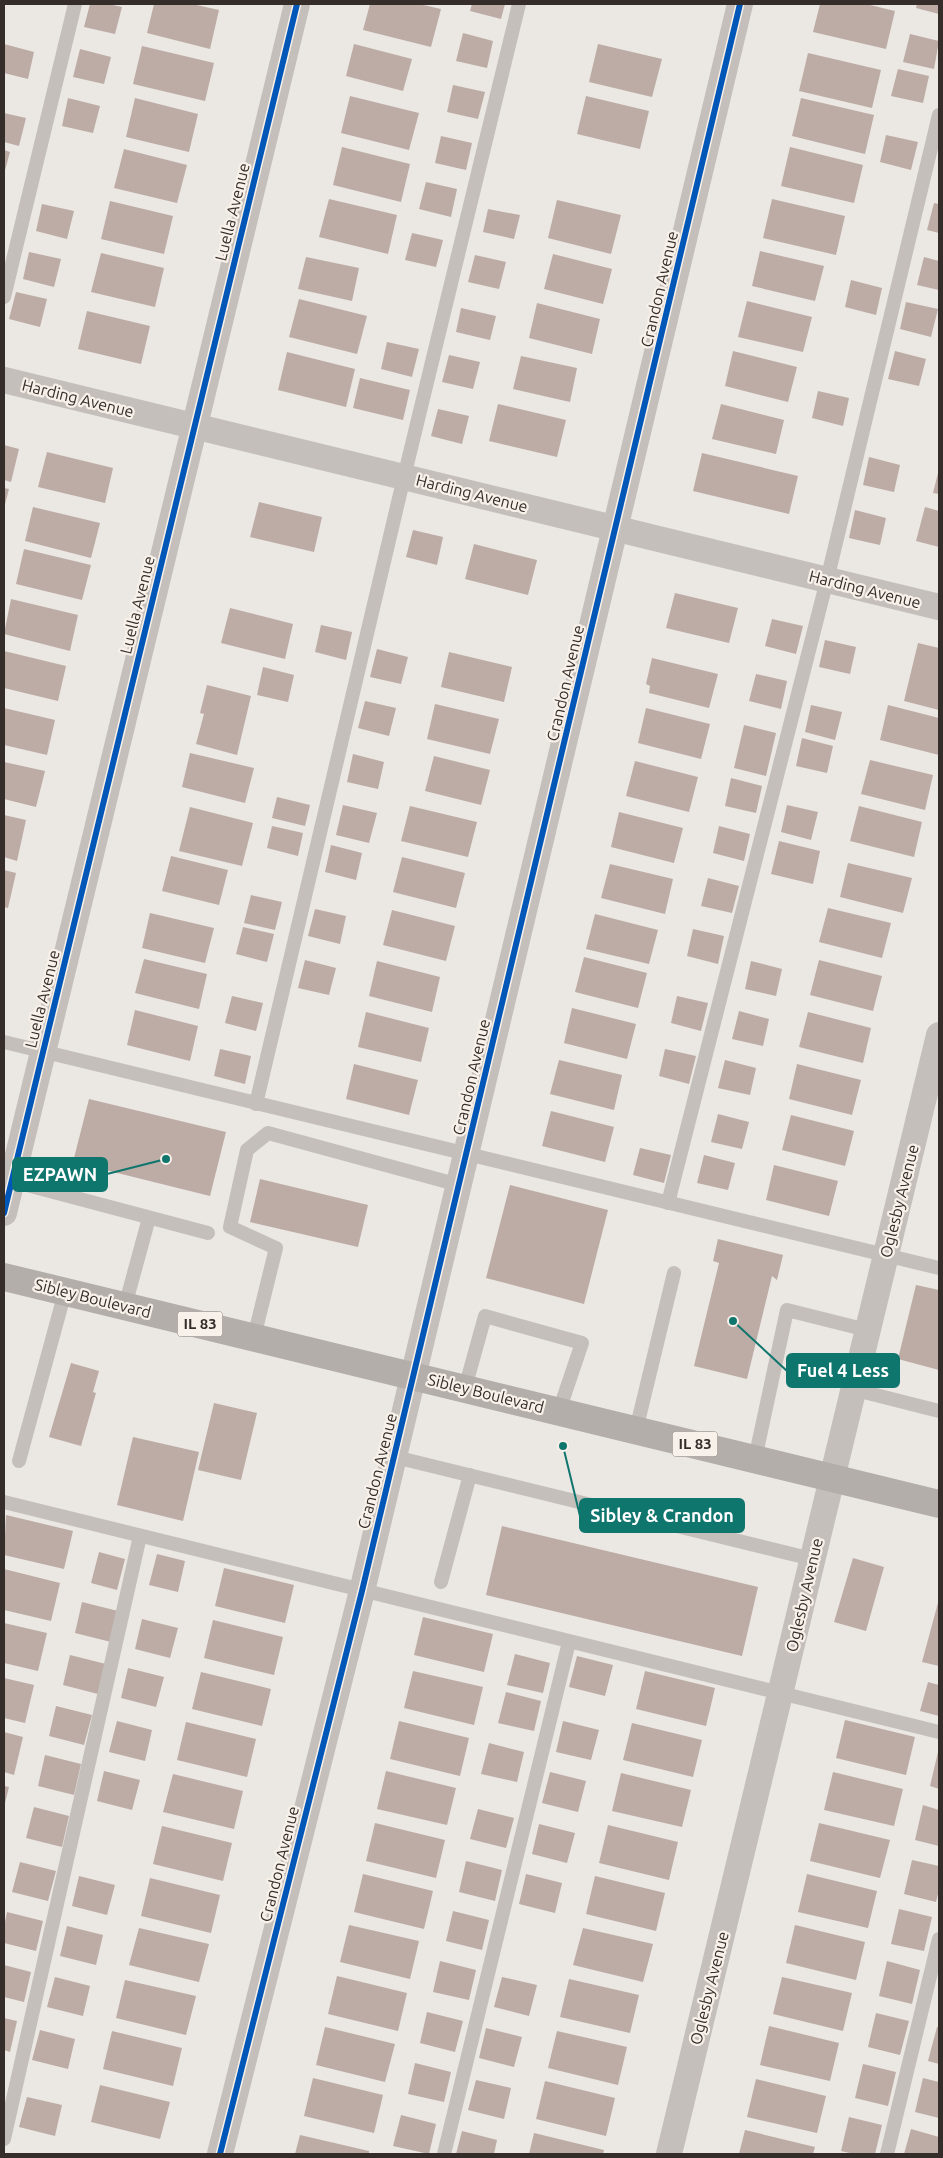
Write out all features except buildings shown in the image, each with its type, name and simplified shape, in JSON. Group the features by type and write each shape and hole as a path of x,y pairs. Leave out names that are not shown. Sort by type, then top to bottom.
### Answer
{"main road":[{"name":"Sibley Boulevard","path":"4,1277 939,1504"}],"street":[{"name":"Luella Avenue","path":"4,1213 297,4"},
{"name":"Crandon Avenue","path":"220,2154 395,1457 740,4"},
{"name":"Harding Avenue","path":"4,380 939,607"},
{"name":"Oglesby Avenue","path":"669,2154 781,1693 830,1478 939,1035"}],"lane":[{"path":"4,297 74,4"},
{"path":"256,1104 404,477 519,4"},
{"path":"668,1203 828,580 939,116"},
{"path":"4,1042 43,1053 939,1268"},
{"path":"254,1337 276,1248 230,1227 247,1150 268,1133 459,1185"},
{"path":"12,1181 208,1233"},
{"path":"126,1306 149,1218"},
{"path":"636,1430 674,1273"},
{"path":"19,1461 65,1292"},
{"path":"755,1459 787,1310 867,1330"},
{"path":"465,1388 485,1316 582,1343 559,1411"},
{"path":"852,1389 939,1411"},
{"path":"395,1457 812,1559"},
{"path":"441,1582 470,1475"},
{"path":"4,1502 939,1732"},
{"path":"4,2138 140,1536"},
{"path":"444,2154 570,1642"},
{"path":"887,2154 939,1939"}],"cycle path":[{"path":"4,1213 297,4"},
{"path":"220,2154 362,1591 740,4"}],"place":[{"name":"EZPAWN","path":"166,1159"},
{"name":"Fuel 4 Less","path":"733,1321"},
{"name":"Sibley & Crandon","path":"563,1446"}]}
